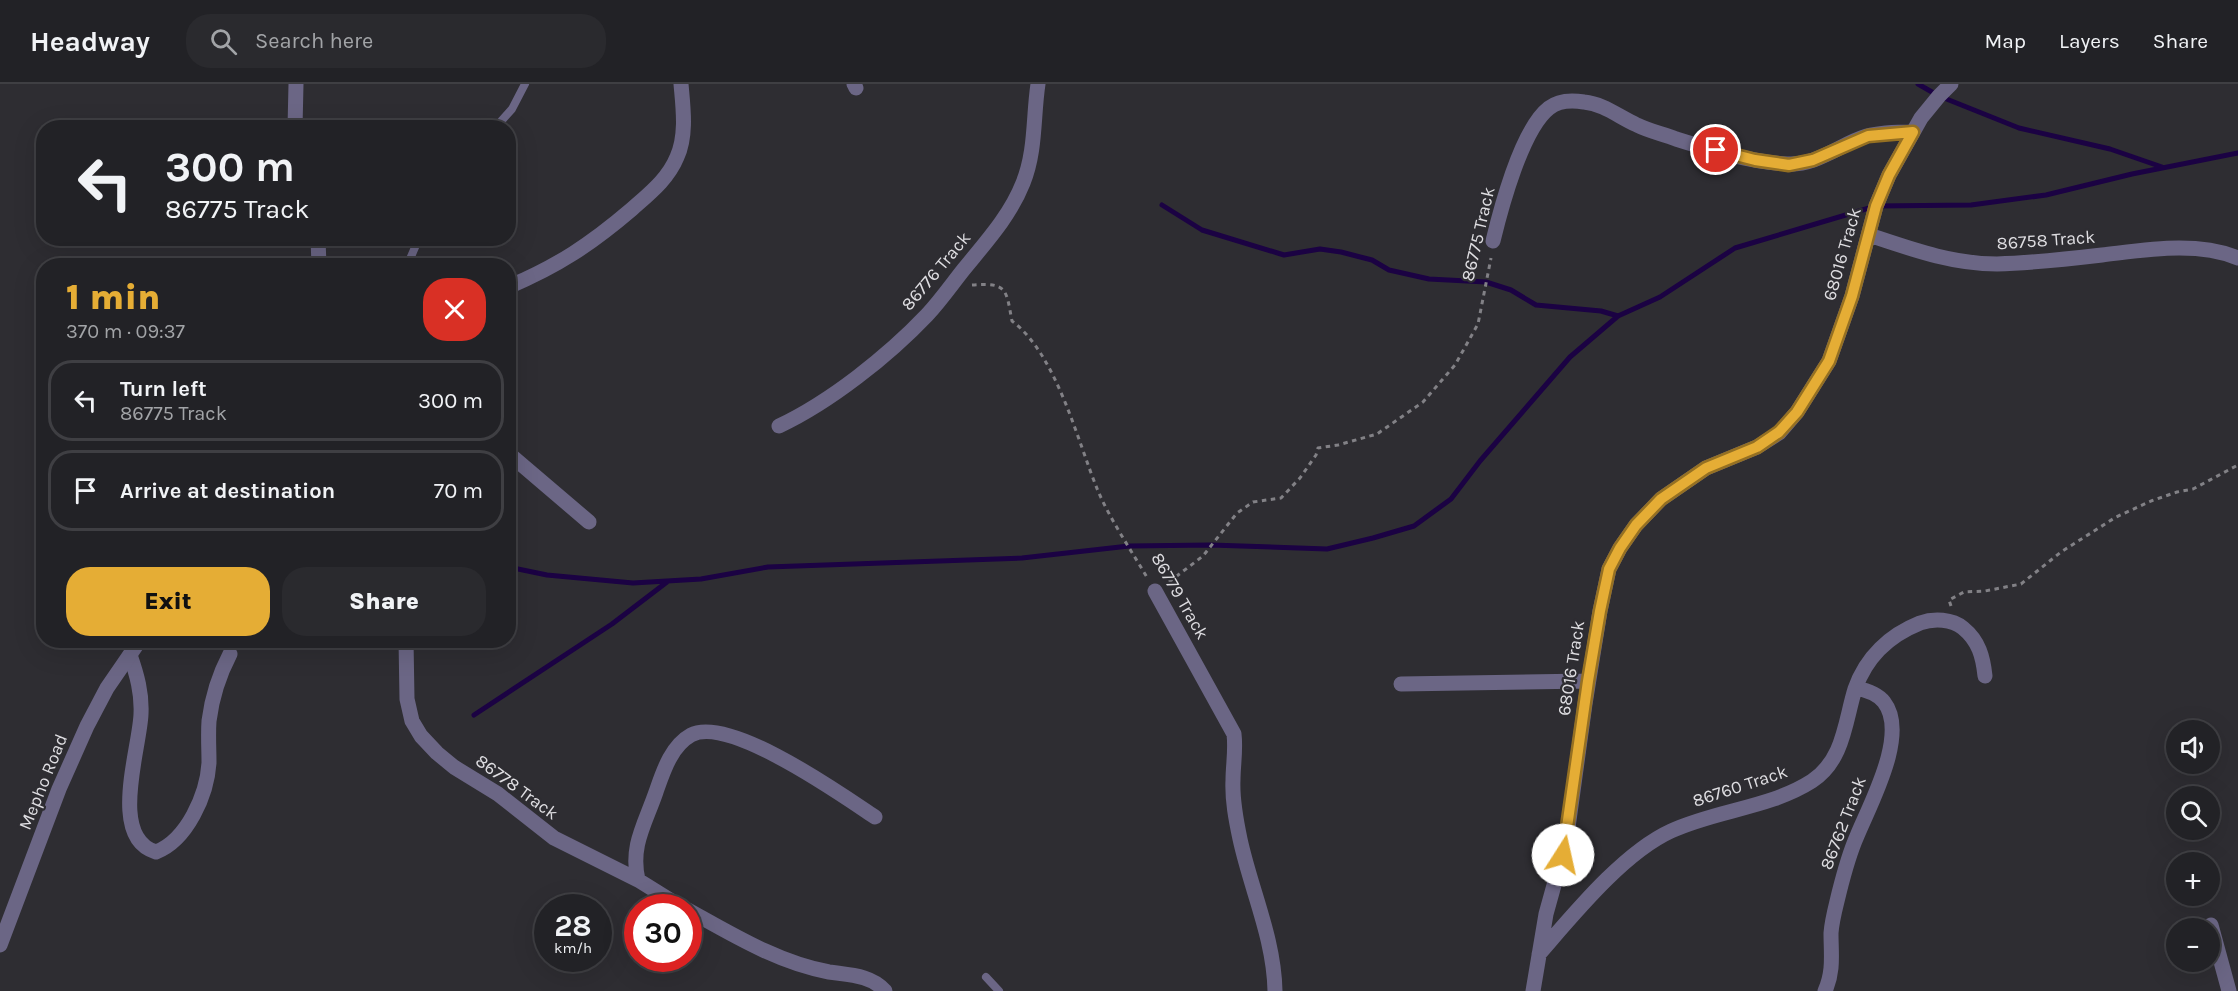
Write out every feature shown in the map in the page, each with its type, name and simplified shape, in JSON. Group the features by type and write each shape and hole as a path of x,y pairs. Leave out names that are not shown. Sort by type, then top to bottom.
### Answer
{"street":[{"path":"295,120 296,84"},
{"path":"516,284 544,272 594,241 650,194 668,175 678,155 683,128 681,84"},
{"name":"86776 Track","path":"779,426 833,395 928,314 1002,222 1024,182 1031,157 1038,84"},
{"name":"68016 Track","path":"1533,991 1546,914 1566,842 1588,681 1609,569 1636,525 1661,499 1706,468 1757,447 1779,432 1797,412 1829,361 1852,296 1876,206 1889,175 1913,132 1939,96 1951,84"},
{"name":"86775 Track","path":"1494,241 1502,208 1530,135 1538,119 1550,107 1563,101 1602,106 1637,125 1716,150 1755,160 1789,165 1813,160 1868,136 1913,132"},
{"name":"86758 Track","path":"1869,235 1938,257 1995,264 2074,258 2151,248 2205,250 2234,256"},
{"path":"516,460 589,522"},
{"name":"86779 Track","path":"1155,591 1234,734 1235,810 1241,842 1275,966 1275,991"},
{"name":"86760 Track","path":"1539,954 1572,915 1614,873 1642,849 1669,831 1766,800 1813,780 1826,770 1838,750 1856,688 1873,655 1891,638 1925,621 1942,620 1959,625"},
{"path":"1959,625 1979,646 1985,676"},
{"name":"Mepho Road","path":"0,945 60,789 87,726 106,688 135,648"},
{"name":"86778 Track","path":"406,648 407,699 412,721 437,753 498,795 554,838 639,880 661,894"},
{"path":"130,655 141,692 141,715 130,792 130,817 140,843 156,852 172,842 182,831 195,811 204,787 209,765 209,721 221,671 230,654"},
{"path":"1401,684 1588,681"},
{"name":"86762 Track","path":"1825,991 1833,967 1833,916 1845,867 1881,780 1889,755 1892,727 1890,713 1884,702 1876,695 1856,688"},
{"path":"639,880 635,854 662,774 679,746 690,735 703,731 720,733 781,757 875,817"},
{"path":"702,918 800,966 871,980 885,991"},
{"path":"2220,958 2229,991"}],"lane":[{"path":"502,120 512,109 525,84"},
{"path":"986,976 999,991"}],"path":[{"name":"86775 Track","path":"1155,591 1203,556 1237,513 1253,502 1281,498 1300,478 1316,455 1318,448 1377,434 1424,402 1455,365 1478,324 1494,241"},
{"name":"86779 Track","path":"952,284 960,286 987,284 1000,287 1008,296 1012,321 1023,330 1050,371 1071,417 1099,493 1155,591"},
{"path":"1959,625 1949,600 1964,592 1985,591 2021,584 2061,552 2116,517 2151,501 2193,489 2238,465"}],"waterway":[{"path":"1918,84 1939,96 2019,128 2110,149 2162,167"},
{"path":"516,569 547,575 633,583 701,579 768,567 1022,558 1129,546 1211,545 1327,549 1373,538 1414,526 1451,499 1480,461 1570,357 1618,316 1660,297 1735,248 1876,206 1971,205 2046,195 2132,174 2238,153"},
{"path":"1162,205 1202,230 1284,255 1320,249 1341,252 1372,260 1389,270 1429,279 1486,282 1511,290 1536,305 1601,311 1618,316"},
{"path":"474,715 612,624 667,582"}],"route":[{"path":"1563,855 1572,807 1576,759 1588,681 1609,569 1636,525 1661,499 1706,468 1757,447 1779,432 1797,412 1829,361 1852,296 1876,206 1889,175 1913,132 1890,132 1868,136 1833,153 1789,165 1755,160 1716,150"}]}
